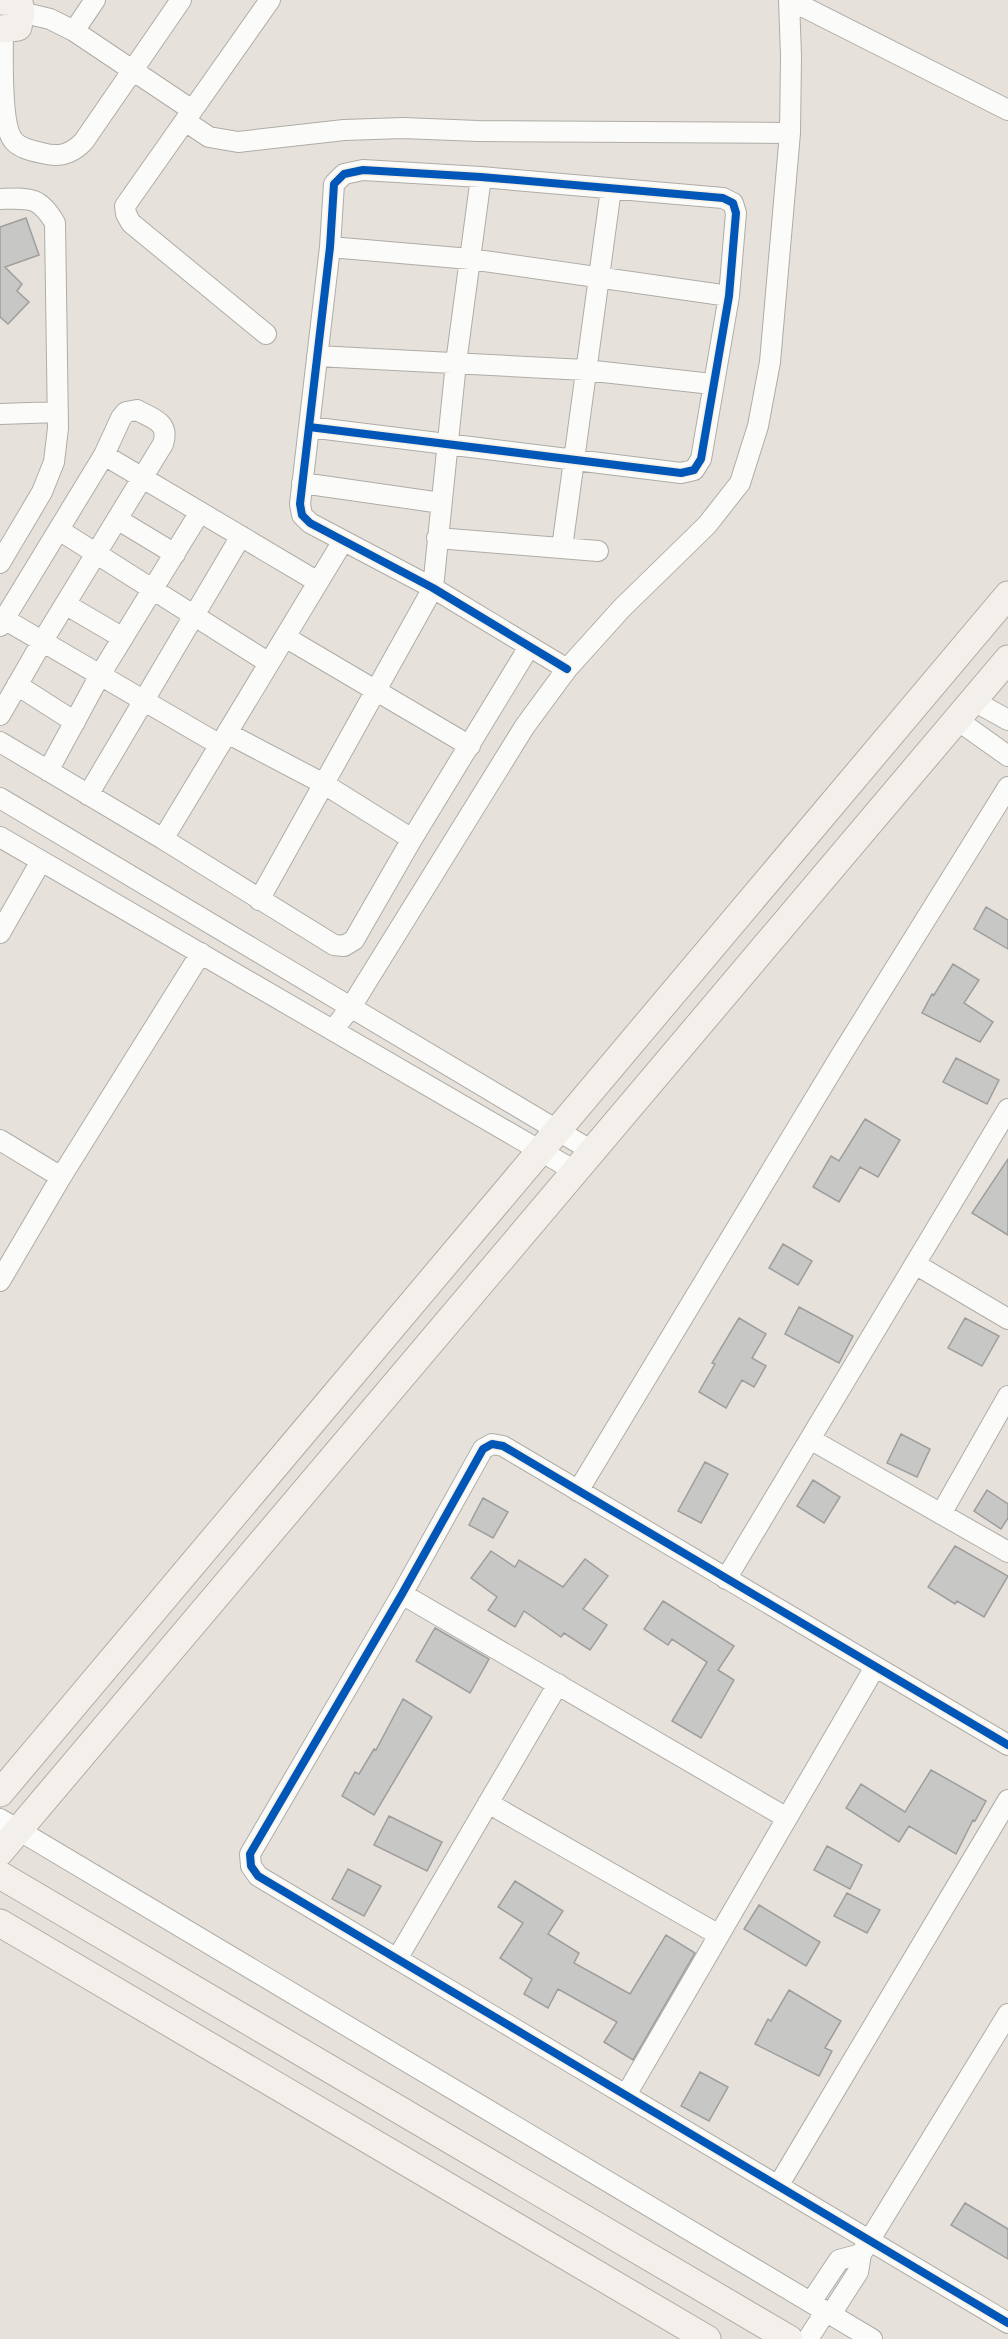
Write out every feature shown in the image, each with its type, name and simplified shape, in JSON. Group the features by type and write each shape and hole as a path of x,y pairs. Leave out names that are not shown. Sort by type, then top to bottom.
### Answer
{"street":[{"path":"74,31 95,0"},
{"path":"181,0 132,70 84,141 76,149 66,155 49,155 25,148 13,141 7,130 5,115 11,12 50,19 74,31 132,70 188,115 209,137 238,142 344,130 403,128 478,131 790,133"},
{"path":"266,334 131,222 126,214 125,206 270,0"},
{"path":"333,1030 351,1007 525,726 567,669 622,608 707,525 740,483 758,426 770,362 790,133 790,0 1008,111"},
{"path":"309,427 449,443 573,461 681,473 694,470 701,459 712,384 729,296 736,213 733,203 723,198 481,177 363,170 344,174 334,184 330,247 302,483 300,504 302,515 310,523 433,588 567,669"},
{"path":"259,900 433,588 456,363 481,177"},
{"path":"562,548 611,189"},
{"path":"0,199 26,198 45,206 55,223 58,412 54,462 42,492 0,563"},
{"path":"330,247 470,259 729,296"},
{"path":"318,356 585,370 712,384"},
{"path":"0,715 42,642 163,444 166,436 165,428 159,422 137,410 126,412 121,418 104,455 2,622 42,642 144,701 324,784 412,839"},
{"path":"0,414 58,412"},
{"path":"104,455 318,582"},
{"path":"302,483 441,503"},
{"path":"48,771 100,675 200,512"},
{"path":"117,519 174,554"},
{"path":"59,530 269,663"},
{"path":"88,795 242,536"},
{"path":"437,538 598,550"},
{"path":"163,839 343,541"},
{"path":"0,1793 1008,595"},
{"path":"65,604 123,638"},
{"path":"285,638 470,746"},
{"path":"0,742 334,945 344,946 354,940 412,839 529,647"},
{"path":"0,1852 9,1825 584,1161 1008,659"},
{"path":"17,685 75,722"},
{"path":"964,710 1008,720"},
{"path":"964,710 1008,756"},
{"path":"578,1491 840,1058 1008,787"},
{"path":"0,798 558,1131 584,1161"},
{"path":"0,837 541,1151 584,1161"},
{"path":"0,933 41,861"},
{"path":"0,1281 61,1177 201,953"},
{"path":"726,1579 915,1264 1002,1131 1008,1109"},
{"path":"0,1140 61,1177"},
{"path":"915,1264 1008,1319"},
{"path":"941,1514 1008,1396"},
{"path":"810,1439 1008,1552"},
{"path":"1008,1745 503,1446 492,1444 483,1449 402,1594 250,1854 251,1866 258,1876 778,2186 865,2247 1008,2323"},
{"path":"402,1594 787,1818"},
{"path":"626,2095 875,1667"},
{"path":"397,1959 558,1684"},
{"path":"778,2186 1008,1800"},
{"path":"488,1803 719,1935"},
{"path":"9,1825 872,2339"},
{"path":"0,1875 789,2339"},
{"path":"0,1923 707,2339"},
{"path":"808,2339 823,2309 858,2272 865,2247 1008,2014"}],"building":[{"path":"26,218 39,255 5,267 22,284 17,291 29,302 8,324 0,317 0,227"},
{"path":"986,907 1008,920 1008,949 974,929"},
{"path":"953,964 979,980 964,1003 993,1022 980,1042 922,1013"},
{"path":"956,1058 999,1080 987,1104 943,1082"},
{"path":"865,1119 900,1140 878,1177 860,1167 839,1202 813,1187 831,1156 839,1161"},
{"path":"1008,1159 1008,1235 972,1213"},
{"path":"783,1244 812,1261 798,1285 769,1268"},
{"path":"799,1307 853,1336 839,1363 785,1334"},
{"path":"739,1318 766,1334 752,1358 766,1366 754,1387 742,1380 726,1408 699,1392 715,1364 712,1363"},
{"path":"965,1318 999,1336 982,1366 948,1348"},
{"path":"901,1434 930,1449 917,1477 887,1463"},
{"path":"705,1462 728,1474 701,1523 678,1511"},
{"path":"813,1480 840,1497 824,1523 797,1506"},
{"path":"987,1490 1008,1504 1008,1518 1001,1529 974,1511"},
{"path":"483,1498 508,1512 493,1538 469,1525"},
{"path":"955,1546 1008,1576 984,1617 957,1601 955,1604 928,1587"},
{"path":"491,1551 515,1567 519,1560 563,1587 585,1559 608,1576 583,1609 607,1625 590,1650 564,1633 561,1637 524,1611 515,1627 488,1610 497,1597 471,1578"},
{"path":"663,1601 734,1646 718,1670 734,1680 701,1738 672,1721 707,1662 672,1639 668,1645 644,1629"},
{"path":"435,1628 489,1659 470,1693 416,1661"},
{"path":"403,1699 432,1717 374,1815 342,1796 355,1772 359,1774 374,1749 376,1750"},
{"path":"931,1770 986,1801 975,1821 973,1820 956,1854 909,1826 899,1842 846,1808 861,1784 905,1812"},
{"path":"389,1816 442,1842 427,1871 374,1845"},
{"path":"827,1846 862,1865 850,1889 814,1870"},
{"path":"348,1869 381,1886 364,1916 332,1899"},
{"path":"515,1881 563,1911 548,1934 579,1953 574,1963 630,1994 666,1935 695,1953 633,2060 604,2042 617,2022 558,1989 548,2008 524,1994 532,1979 500,1958 523,1923 498,1907"},
{"path":"847,1893 880,1910 867,1933 834,1916"},
{"path":"759,1905 820,1942 806,1966 744,1929"},
{"path":"789,1990 841,2021 825,2048 832,2051 819,2076 755,2044 768,2019 771,2021"},
{"path":"700,2072 728,2087 709,2121 681,2106"},
{"path":"965,2203 1008,2229 1008,2259 951,2225"}],"cycle path":[{"path":"309,427 681,473 694,470 701,459 729,296 736,213 733,203 723,198 481,177 363,170 344,174 334,184 330,247 300,504 302,515 310,523 433,588 567,669"},
{"path":"1008,1745 503,1446 492,1444 483,1449 402,1594 250,1854 251,1866 258,1876 1008,2323"}]}
